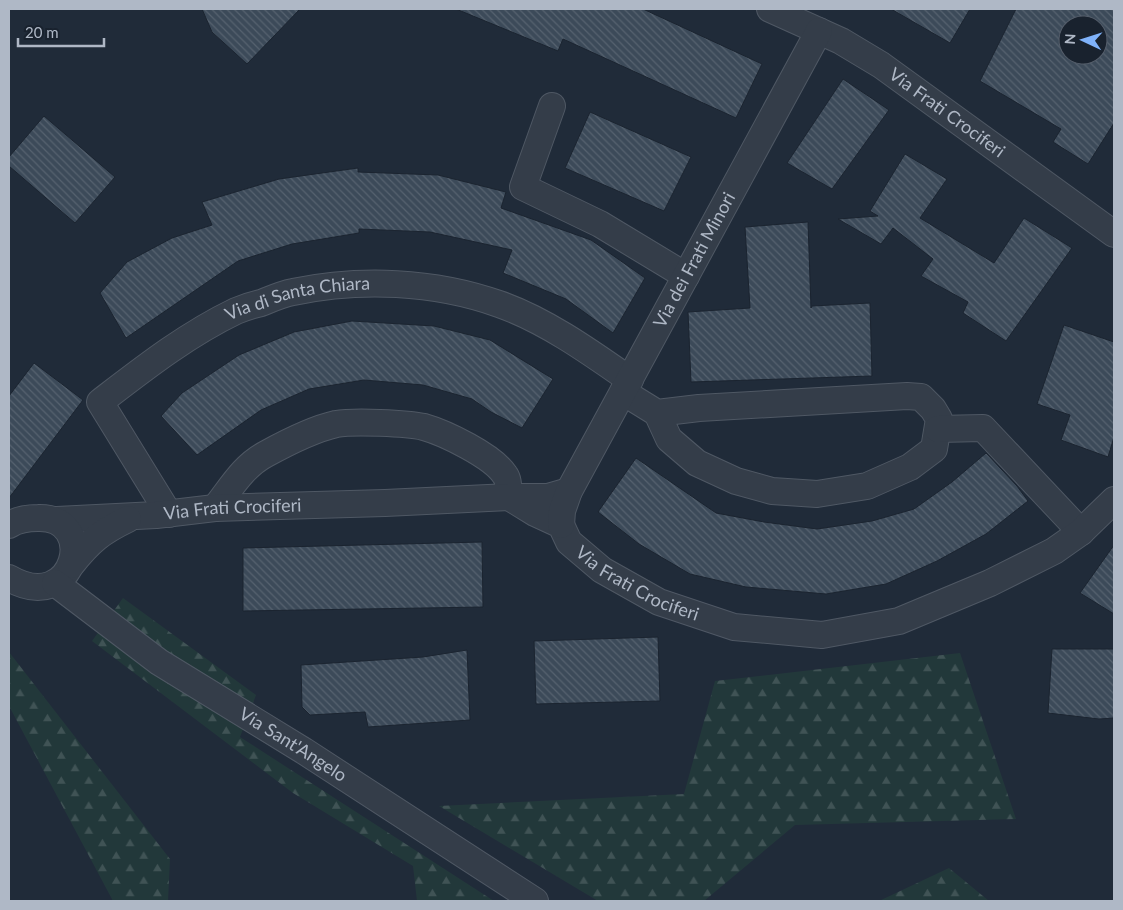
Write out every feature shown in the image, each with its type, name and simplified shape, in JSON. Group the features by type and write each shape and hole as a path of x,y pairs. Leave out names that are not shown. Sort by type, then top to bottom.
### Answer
{"street":[{"name":"Via Frati Crociferi","path":"770,9 841,41 881,65 1114,234"},
{"name":"Via dei Frati Minori","path":"561,525 562,511 569,491 819,31"},
{"path":"552,106 523,187 600,224 686,276"},
{"name":"Via di Santa Chiara","path":"169,514 100,402 154,361 197,332 237,311 291,292 340,284 379,284 426,287 463,293 500,304 545,325 579,344 626,386"},
{"path":"626,386 657,413 669,439 697,463 736,481 772,491 817,494 867,486 910,467 934,450 939,419 933,409 920,397 907,396 699,408 657,413"},
{"path":"215,508 241,472 264,454 303,436 337,424 382,423 424,427 476,450 494,462 506,476 509,497 548,498 569,491"},
{"path":"938,429 983,428 1081,532"},
{"name":"Via Frati Crociferi","path":"56,520 169,514 215,508 509,497 535,513 561,525 569,542 602,570 659,602 734,627 822,635 899,621 990,583 1042,558 1081,532 1114,500"},
{"path":"9,578 29,587 42,588 63,574 98,535 134,516"},
{"path":"9,525 28,518 46,517 56,520 70,534 74,549 63,574"},
{"name":"Via Sant'Angelo","path":"63,574 159,662 304,751 535,901"}],"green space":[{"path":"123,598 256,695 240,737 494,901 417,901 413,866 293,793 92,641"},
{"path":"9,652 170,859 168,901 113,901 9,706"},
{"path":"960,653 1016,819 795,825 704,901 598,901 439,806 684,794 715,681"},
{"path":"949,868 989,901 879,901"}],"building":[{"path":"202,9 300,9 247,64 212,32"},
{"path":"456,9 643,9 762,64 736,118 563,39 558,51"},
{"path":"891,9 970,9 950,43"},
{"path":"1016,9 1114,9 1114,123 1088,164 1053,142 1061,129 980,81"},
{"path":"843,79 889,110 832,189 787,163"},
{"path":"590,112 691,157 664,211 565,168"},
{"path":"44,116 115,177 75,223 9,166 9,157"},
{"path":"905,154 947,179 920,218 994,263 1024,218 1072,248 1006,341 963,313 968,302 921,276 933,259 893,228 881,244 838,219 878,216 870,211"},
{"path":"358,168 358,172 438,175 506,192 501,208 591,240 645,278 613,333 566,299 503,273 512,250 430,232 359,229 359,233 292,244 238,261 126,338 100,293 127,262 172,238 212,225 202,202 279,179"},
{"path":"808,222 811,308 812,306 870,303 872,376 691,382 688,312 750,308 745,227"},
{"path":"352,321 434,326 490,340 553,379 522,428 491,412 472,399 423,385 364,380 309,389 261,410 197,455 161,416 182,393 239,355 294,332"},
{"path":"1064,325 1114,342 1114,437 1108,457 1061,440 1070,415 1037,404"},
{"path":"34,363 83,400 9,498 9,396"},
{"path":"986,453 1017,486 1028,501 986,534 937,561 886,584 826,594 746,587 690,574 639,544 598,512 636,458 716,513 817,529 872,521 914,509 952,482"},
{"path":"482,542 483,607 243,611 243,548"},
{"path":"1114,545 1114,614 1080,593"},
{"path":"658,637 660,701 536,704 534,641"},
{"path":"1052,649 1114,649 1114,718 1099,719 1048,713"},
{"path":"467,650 470,720 368,727 365,712 310,715 302,707 301,665 423,657"}]}
